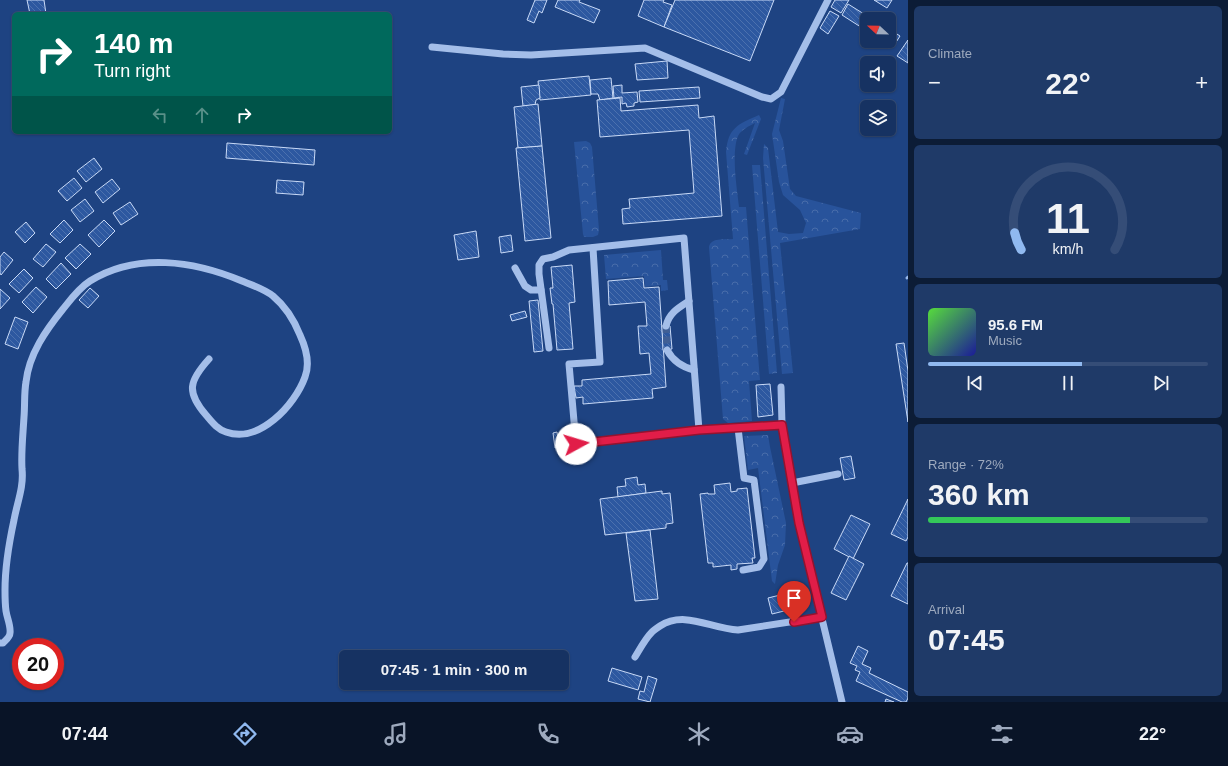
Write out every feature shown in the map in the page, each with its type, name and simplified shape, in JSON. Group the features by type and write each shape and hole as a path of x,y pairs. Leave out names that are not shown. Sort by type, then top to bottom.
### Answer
{"street":[{"path":"432,47 503,54 531,55 645,48 762,97 771,99 781,92 828,0"},
{"path":"549,348 539,265 543,259 553,257 569,250 684,238 699,430"},
{"path":"593,248 600,362 569,364 576,444 699,430 782,425"},
{"path":"0,643 3,643 9,637 10,633 5,600 6,576 12,530 22,491 23,474 21,458 26,400 26,381 33,355 47,329 79,291 89,282 101,276 133,265 162,262 183,264 226,274 263,289 271,295 283,307 295,323 305,347 307,369 305,377 287,409 269,424 251,432 234,434 215,426 193,396 192,390 197,375 209,359"},
{"path":"515,268 525,286 531,290 541,290"},
{"path":"666,326 669,316 675,310 689,302"},
{"path":"667,350 680,365 694,370"},
{"path":"781,387 782,425 799,523 842,702"},
{"path":"738,428 744,478 754,480 764,559 759,567 743,570"},
{"path":"792,483 838,474"},
{"path":"635,658 652,631 676,619 694,620 726,630 738,630 822,617"}],"green space":[{"path":"781,98 785,99 779,130 783,141 790,189 796,196 861,213 860,229 780,243 793,373 782,374 763,158 764,144 768,148 778,232 789,234 803,233 806,223 800,210 783,195 779,182 772,134"},
{"path":"759,115 761,119 747,155 744,154 755,123 739,134 736,143 735,161 739,207 746,207 760,380 749,381 752,421 728,423 723,419 709,247 715,240 733,239 726,152 729,137 735,128 740,124"},
{"path":"586,141 590,143 592,147 599,230 598,235 593,237 584,237 583,234 574,142"},
{"path":"752,165 760,165 777,373 769,374"},
{"path":"661,250 663,280 667,280 668,290 661,291 661,285 645,287 644,276 606,279 604,255"},
{"path":"768,435 786,523 785,545 778,565 775,584 772,581 758,468 748,470 744,436"}],"building":[{"path":"27,0 44,0 46,12 30,12"},
{"path":"535,0 547,0 542,13 539,11 534,23 527,20"},
{"path":"558,0 580,0 579,2 600,10 594,23 555,7"},
{"path":"644,0 664,0 663,2 672,5 664,27 638,16"},
{"path":"675,0 774,0 750,61 664,27"},
{"path":"835,0 849,0 841,13 831,7"},
{"path":"874,0 892,0 887,8"},
{"path":"848,4 861,12 860,27 842,15"},
{"path":"830,11 839,16 828,34 820,28"},
{"path":"896,33 900,36 896,42"},
{"path":"908,40 908,63 897,56"},
{"path":"667,61 668,78 637,80 635,64"},
{"path":"589,76 591,95 540,100 538,81"},
{"path":"611,78 613,98 600,100 598,94 591,94 590,80"},
{"path":"539,85 540,98 536,100 535,105 523,106 521,87"},
{"path":"622,85 622,93 637,92 638,102 634,103 634,106 627,107 626,103 622,104 622,97 614,98 613,86"},
{"path":"699,87 700,98 640,102 639,91"},
{"path":"620,98 621,111 698,105 699,118 714,116 722,216 623,224 622,209 630,208 629,199 694,193 689,130 600,137 597,100"},
{"path":"538,104 542,146 518,148 514,107"},
{"path":"227,143 315,150 314,165 226,158"},
{"path":"542,146 551,238 525,241 516,148"},
{"path":"94,158 102,169 86,182 77,171"},
{"path":"74,178 82,188 67,201 58,191"},
{"path":"112,179 120,189 103,203 95,192"},
{"path":"277,180 304,182 303,195 276,193"},
{"path":"85,199 94,211 80,222 71,210"},
{"path":"130,202 138,214 121,225 113,213"},
{"path":"64,220 73,230 60,243 50,234"},
{"path":"104,220 115,231 99,247 88,235"},
{"path":"26,222 35,233 25,243 15,232"},
{"path":"476,231 479,257 458,260 454,235"},
{"path":"511,235 513,251 501,253 499,237"},
{"path":"46,244 56,252 43,267 33,259"},
{"path":"80,244 91,254 76,269 65,258"},
{"path":"4,252 13,260 1,275 0,257"},
{"path":"61,263 71,274 56,289 46,279"},
{"path":"572,265 575,302 569,303 573,349 557,350 550,288 553,288 551,267"},
{"path":"24,269 33,278 19,293 9,284"},
{"path":"643,278 644,288 659,287 666,387 652,389 653,398 583,404 583,397 576,398 574,386 582,386 582,380 651,374 649,353 640,354 638,326 647,326 645,302 609,305 608,281"},
{"path":"36,287 47,297 33,313 22,302"},
{"path":"90,288 99,296 88,308 79,300"},
{"path":"0,289 10,298 0,309"},
{"path":"538,300 543,351 534,352 529,301"},
{"path":"525,311 527,317 512,321 510,315"},
{"path":"15,317 28,322 18,349 5,344"},
{"path":"662,326 670,326 672,349 663,350"},
{"path":"904,343 908,371 908,422 896,344"},
{"path":"770,384 773,415 758,417 756,385"},
{"path":"557,432 559,447 555,448 553,433"},
{"path":"851,456 855,478 844,480 840,458"},
{"path":"637,477 638,485 645,484 646,493 618,497 617,487 626,486 625,479"},
{"path":"730,483 731,492 737,491 737,489 747,488 755,558 752,558 753,563 737,564 737,569 731,570 731,565 713,567 713,563 708,563 700,494 715,494 714,485"},
{"path":"662,491 662,494 670,493 673,523 666,524 666,528 605,535 600,499"},
{"path":"908,499 908,537 906,541 891,534"},
{"path":"851,515 870,524 853,559 834,549"},
{"path":"650,530 658,599 635,601 626,533"},
{"path":"849,556 864,564 846,600 831,593"},
{"path":"908,563 908,604 891,596"},
{"path":"796,591 800,607 772,614 768,598"},
{"path":"858,646 868,651 862,664 871,668 869,673 908,692 906,702 902,702 856,681 860,672 855,670 857,666 850,663"},
{"path":"612,668 642,677 638,690 608,681"},
{"path":"648,676 657,679 650,702 638,699 640,691 644,692"},
{"path":"886,699 894,702 885,702"}],"tunnel":[{"path":"666,326 667,350"}],"route":[{"path":"576,444 699,430 782,425 799,523 822,617 794,622"}]}
